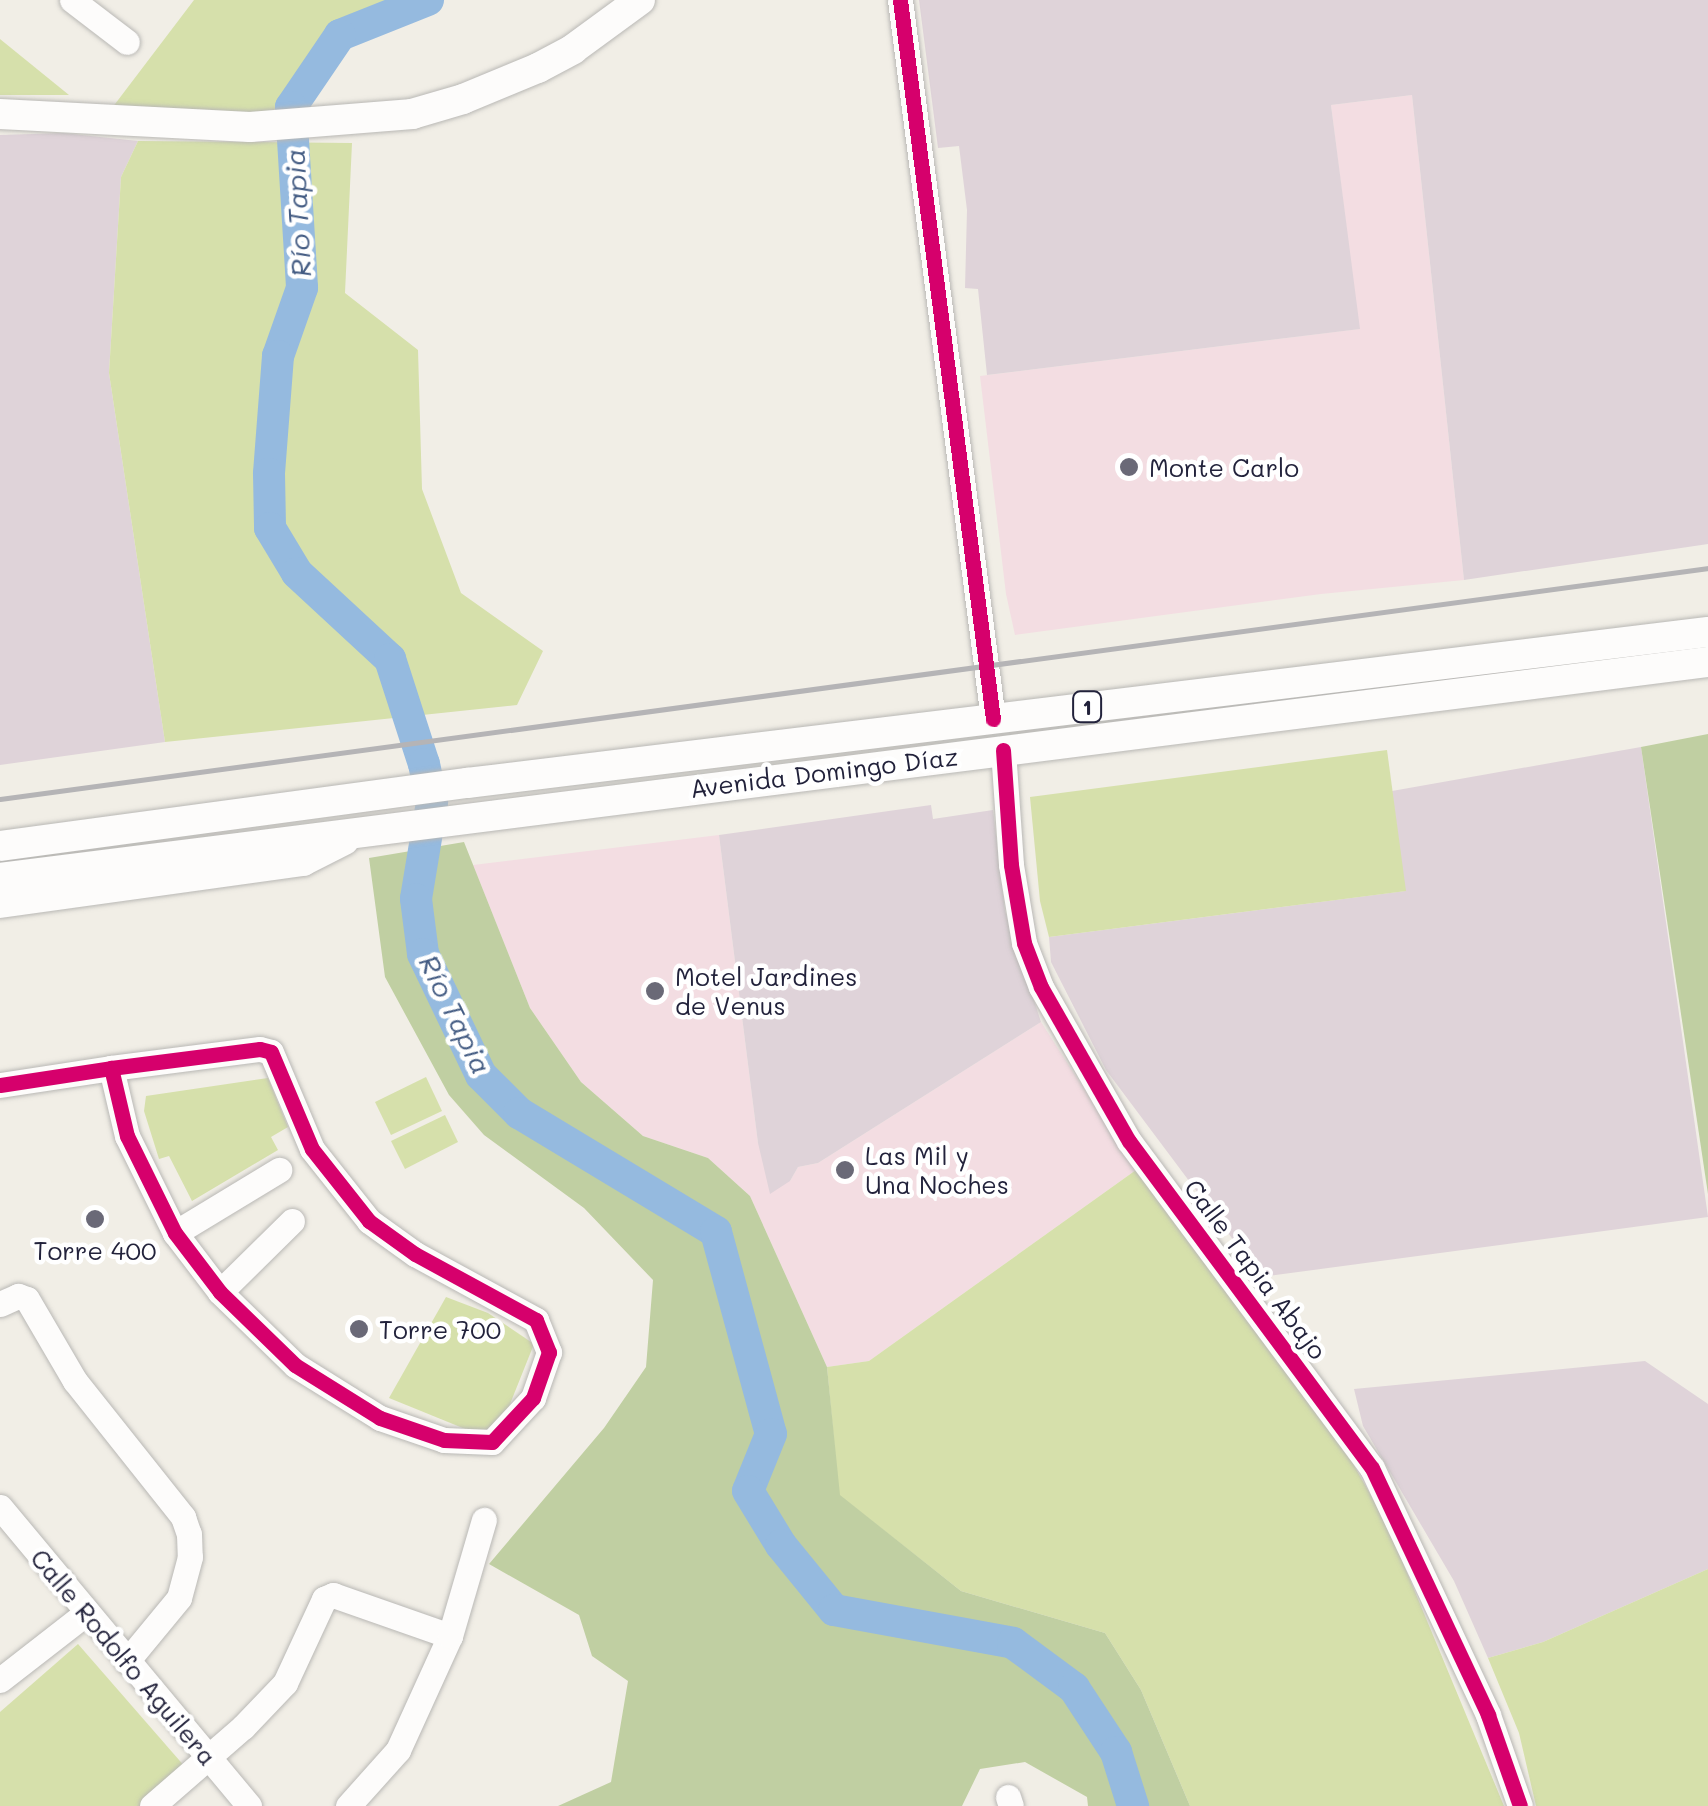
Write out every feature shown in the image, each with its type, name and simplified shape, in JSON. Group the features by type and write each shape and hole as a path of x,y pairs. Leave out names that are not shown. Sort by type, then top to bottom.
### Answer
{"main road":[{"path":"0,114 250,127 334,124 412,114 501,84 573,48 640,0"},
{"name":"Avenida Domingo Díaz","path":"0,846 467,783 1708,632"},
{"name":"Avenida Domingo Díaz","path":"0,878 470,815 1708,662"},
{"path":"0,827 284,787 368,797"},
{"path":"0,903 303,861 371,829"}],"street":[{"path":"900,0 993,719"},
{"path":"79,2 127,42"},
{"name":"Calle Tapia Abajo","path":"1003,750 1010,866 1024,943 1048,1003 1129,1141 1372,1468 1488,1716 1520,1806"},
{"path":"0,1085 111,1068 260,1049 271,1052 312,1148 336,1185 369,1222 415,1254 536,1320 549,1352 533,1398 492,1442 444,1440 380,1418 295,1365 220,1292 175,1233 127,1136 111,1068"},
{"path":"175,1233 280,1170"},
{"path":"220,1292 292,1220"},
{"path":"0,1304 18,1296 27,1299 75,1381 183,1517 190,1534 190,1557 179,1598 127,1661"},
{"name":"Calle Rodolfo Aguilera","path":"0,1507 249,1806"},
{"path":"348,1806 398,1750 450,1636 484,1520"},
{"path":"152,1806 210,1758 285,1683 324,1599 333,1595 450,1636"},
{"path":"0,1680 86,1613"}],"shaded area":[{"path":"919,0 1708,0 1708,544 1464,580 1412,95 1331,105 1360,329 987,375 978,289 965,288 967,210 959,146 938,148"},
{"path":"1412,95 1464,580 1321,594 1015,635 1006,594 980,376 1359,329 1331,105"},
{"path":"63,133 138,141 121,177 109,373 165,742 0,765 0,135"},
{"path":"1641,747 1708,1217 1261,1277 1106,1070 1051,962 1049,937 1405,891 1392,791"},
{"path":"931,805 933,819 993,810 1005,911 1041,1022 818,1163 798,1167 790,1181 770,1194 758,1143 719,835"},
{"path":"719,835 758,1143 790,1181 798,1167 818,1163 1041,1022 1136,1170 869,1361 827,1367 750,1196 708,1158 643,1136 581,1082 530,1008 473,865"},
{"path":"1645,1361 1708,1404 1708,1569 1543,1642 1488,1658 1454,1581 1363,1426 1354,1389"}],"green space":[{"path":"194,0 406,0 327,42 268,118 112,108"},
{"path":"0,39 69,95 0,95"},
{"path":"138,141 352,143 345,293 418,350 422,489 461,593 543,651 517,705 165,742 109,373 121,177"},
{"path":"1708,734 1708,1194 1641,747"},
{"path":"1387,750 1406,891 1049,937 1040,901 1030,797"},
{"path":"464,842 530,1008 581,1082 643,1136 708,1158 750,1196 827,1367 840,1495 961,1591 1105,1633 1141,1690 1190,1806 1088,1806 1087,1797 1025,1762 980,1769 962,1806 558,1806 611,1782 628,1681 592,1656 579,1615 489,1564 604,1428 646,1367 653,1280 584,1208 484,1135 449,1095 385,977 369,858"},
{"path":"426,1077 442,1111 391,1135 375,1102"},
{"path":"268,1078 288,1127 271,1137 278,1150 192,1201 169,1156 159,1159 144,1111 146,1096"},
{"path":"445,1115 458,1142 405,1169 391,1141"},
{"path":"1136,1170 1339,1439 1386,1522 1504,1806 1190,1806 1141,1690 1105,1633 961,1591 839,1495 827,1367 869,1361"},
{"path":"446,1297 488,1313 534,1344 506,1414 480,1435 389,1398"},
{"path":"1708,1569 1708,1806 1536,1806 1519,1733 1488,1658 1543,1642"},
{"path":"78,1644 186,1768 141,1806 0,1806 0,1712"}],"waterway":[{"name":"Río Tapia","path":"428,0 340,35 291,107 302,288 278,356 269,474 270,528 297,573 390,659 424,764 432,802 416,899 423,954 481,1075 519,1113 716,1232 771,1434 748,1491 781,1545 834,1610 1013,1643 1074,1688 1116,1752 1133,1806"}],"railway":[{"path":"0,799 1708,568"}],"cycle path":[{"path":"900,0 993,719"},
{"path":"1003,750 1011,865 1024,943 1041,987 1129,1141 1372,1468 1488,1715 1520,1806"},
{"path":"0,1085 111,1068 260,1049 271,1052 312,1149 369,1221 415,1254 536,1320 549,1352 533,1398 492,1442 444,1440 380,1418 295,1365 220,1292 175,1233 127,1136 111,1068"}],"place":[{"name":"Monte Carlo","path":"1129,467"},
{"name":"Motel Jardines de Venus","path":"655,991"},
{"name":"Las Mil y Una Noches","path":"845,1170"},
{"name":"Torre 400","path":"95,1219"},
{"name":"Torre 700","path":"359,1329"}]}
